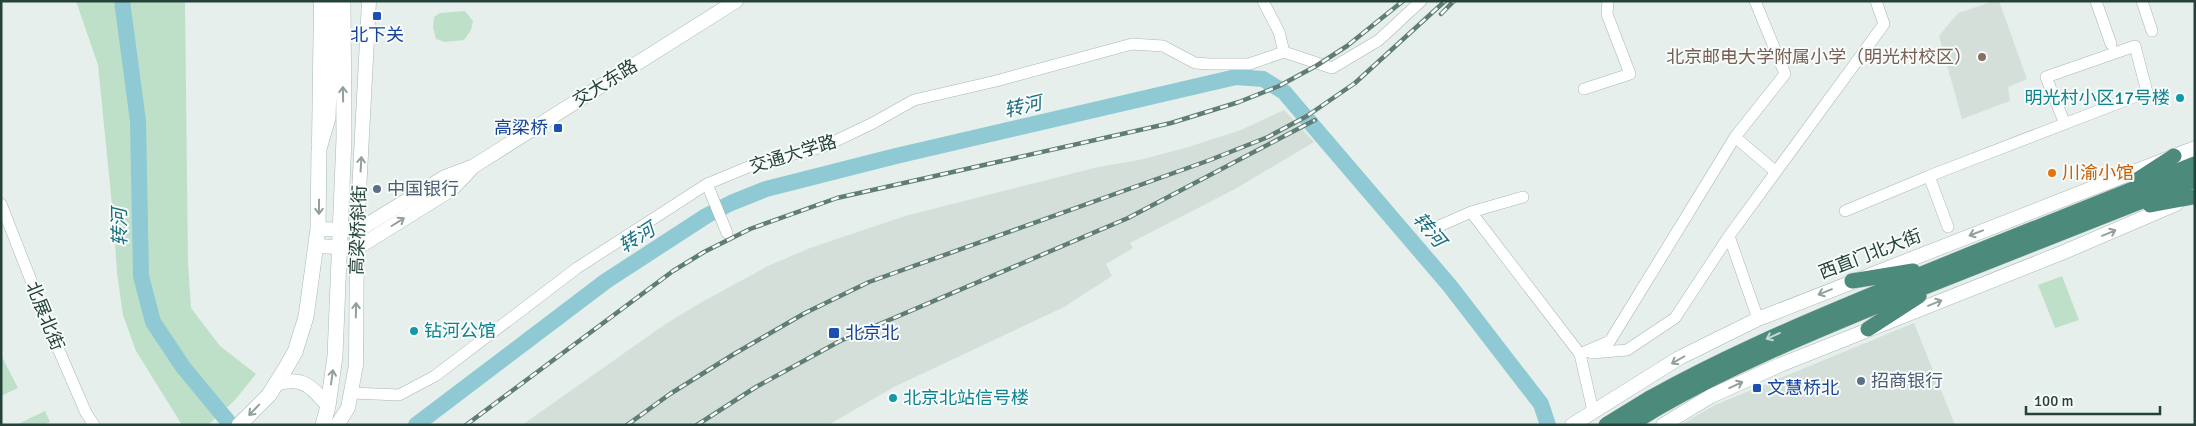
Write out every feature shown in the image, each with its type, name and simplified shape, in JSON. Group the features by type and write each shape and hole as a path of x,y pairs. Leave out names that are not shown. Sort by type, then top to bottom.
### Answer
{"highway":[{"path":"2110,205 2174,156"},
{"name":"西直门北大街","path":"1630,425 1653,404 1704,368 1761,341 1936,267 2175,180 2195,164"},
{"name":"西直门北大街","path":"2175,180 2195,180"},
{"path":"2110,205 2194,196"},
{"name":"西直门北大街","path":"1606,425 1774,348 1948,277 2110,205"},
{"path":"1852,281 1936,267"},
{"path":"1868,329 1948,277"}],"main road":[{"path":"239,425 272,389 295,352 306,317 317,246 319,149 328,118 332,1"},
{"name":"高梁桥斜街","path":"323,425 328,406 335,356 338,230 344,138 343,1"}],"street":[{"path":"319,149 321,1"},
{"name":"高梁桥斜街","path":"337,425 348,408 356,365 357,230 369,1"},
{"name":"交大东路","path":"357,230 445,176 474,166 736,1"},
{"path":"1263,1 1279,32 1284,52 1332,68 1379,40 1421,1"},
{"path":"1584,89 1630,74 1607,14 1608,1"},
{"path":"1580,354 1610,341 1735,137 1785,74 1755,1"},
{"path":"1876,1 1884,24"},
{"path":"1580,354 1627,350 1675,318 1729,236 1884,24 1882,1"},
{"path":"2096,1 2111,44"},
{"path":"2142,1 2152,31"},
{"name":"交通大学路","path":"352,393 398,395 423,383 577,268 707,184 758,164 822,147 914,100 996,81 1132,44 1163,46 1195,62 1210,64 1249,64 1284,52"},
{"path":"1846,211 1930,176 2065,124 2147,92 2135,46 2046,77 2065,124"},
{"path":"1735,137 1776,172"},
{"name":"西直门北大街","path":"1572,425 1679,358 1758,318 2195,148"},
{"name":"交大东路","path":"357,248 452,189 474,166"},
{"path":"1930,176 1948,227"},
{"path":"707,184 726,229"},
{"path":"1662,425 1711,396 1780,365 2056,255 2194,196"},
{"path":"1428,231 1471,212 1523,197"},
{"name":"北展北街","path":"1,204 54,339 86,413 94,425"},
{"path":"1471,212 1580,354 1594,411 1602,425"},
{"path":"318,229 357,230"},
{"path":"1729,236 1758,318"},
{"path":"317,246 357,248"},
{"path":"272,389 286,381 301,382 311,386 328,406"},
{"path":"1626,392 1645,425"}],"shaded area":[{"name":"北京邮电大学附属小学（明光村校区）","path":"1999,1 2027,79 2008,87 2010,101 1962,119 1939,36 1958,13"},
{"path":"1284,110 1314,142 1235,189 1130,243 1133,248 1106,264 1112,276 1064,307 896,386 828,425 522,425 667,323 768,266 810,248 905,216 1098,167 1139,160 1185,148 1241,130"},
{"path":"1914,323 1955,425 1680,425 1715,405"}],"green space":[{"path":"76,1 185,1 188,262 191,308 220,346 256,374 235,400 208,425 182,425 136,351 123,315 117,273 98,65"},
{"path":"465,11 473,21 471,30 464,40 445,42 436,39 433,27 434,17 440,13"},
{"path":"2062,276 2079,320 2055,328 2038,285"},
{"path":"1,355 18,388 1,396"},
{"path":"45,411 50,422 43,425 16,425"}],"waterway":[{"name":"转河","path":"122,1 138,121 141,276 153,322 183,367 231,425"},
{"name":"转河","path":"416,425 606,281 706,216 731,203 766,189 896,156 1236,77 1263,79 1284,92 1450,286 1541,404 1548,425"}],"railway":[{"path":"466,425 673,271 704,252 750,229 837,198 1171,123 1239,102 1279,86 1316,66 1347,46 1403,1"},
{"path":"627,425 670,394 734,354 805,313 869,282 1210,160 1268,137 1307,116 1355,83 1445,1"},
{"path":"1441,14 1454,1"},
{"path":"697,425 756,387 840,341 1128,218 1315,120"}],"place":[{"name":"北下关","path":"377,16"},
{"name":"北京邮电大学附属小学（明光村校区）","path":"1982,57"},
{"name":"明光村小区17号楼","path":"2180,98"},
{"name":"高梁桥","path":"558,128"},
{"name":"川渝小馆","path":"2052,173"},
{"name":"中国银行","path":"377,189"},
{"name":"钻河公馆","path":"414,331"},
{"name":"北京北","path":"834,333"},
{"name":"招商银行","path":"1861,381"},
{"name":"文慧桥北","path":"1757,388"},
{"name":"北京北站信号楼","path":"893,398"}]}
